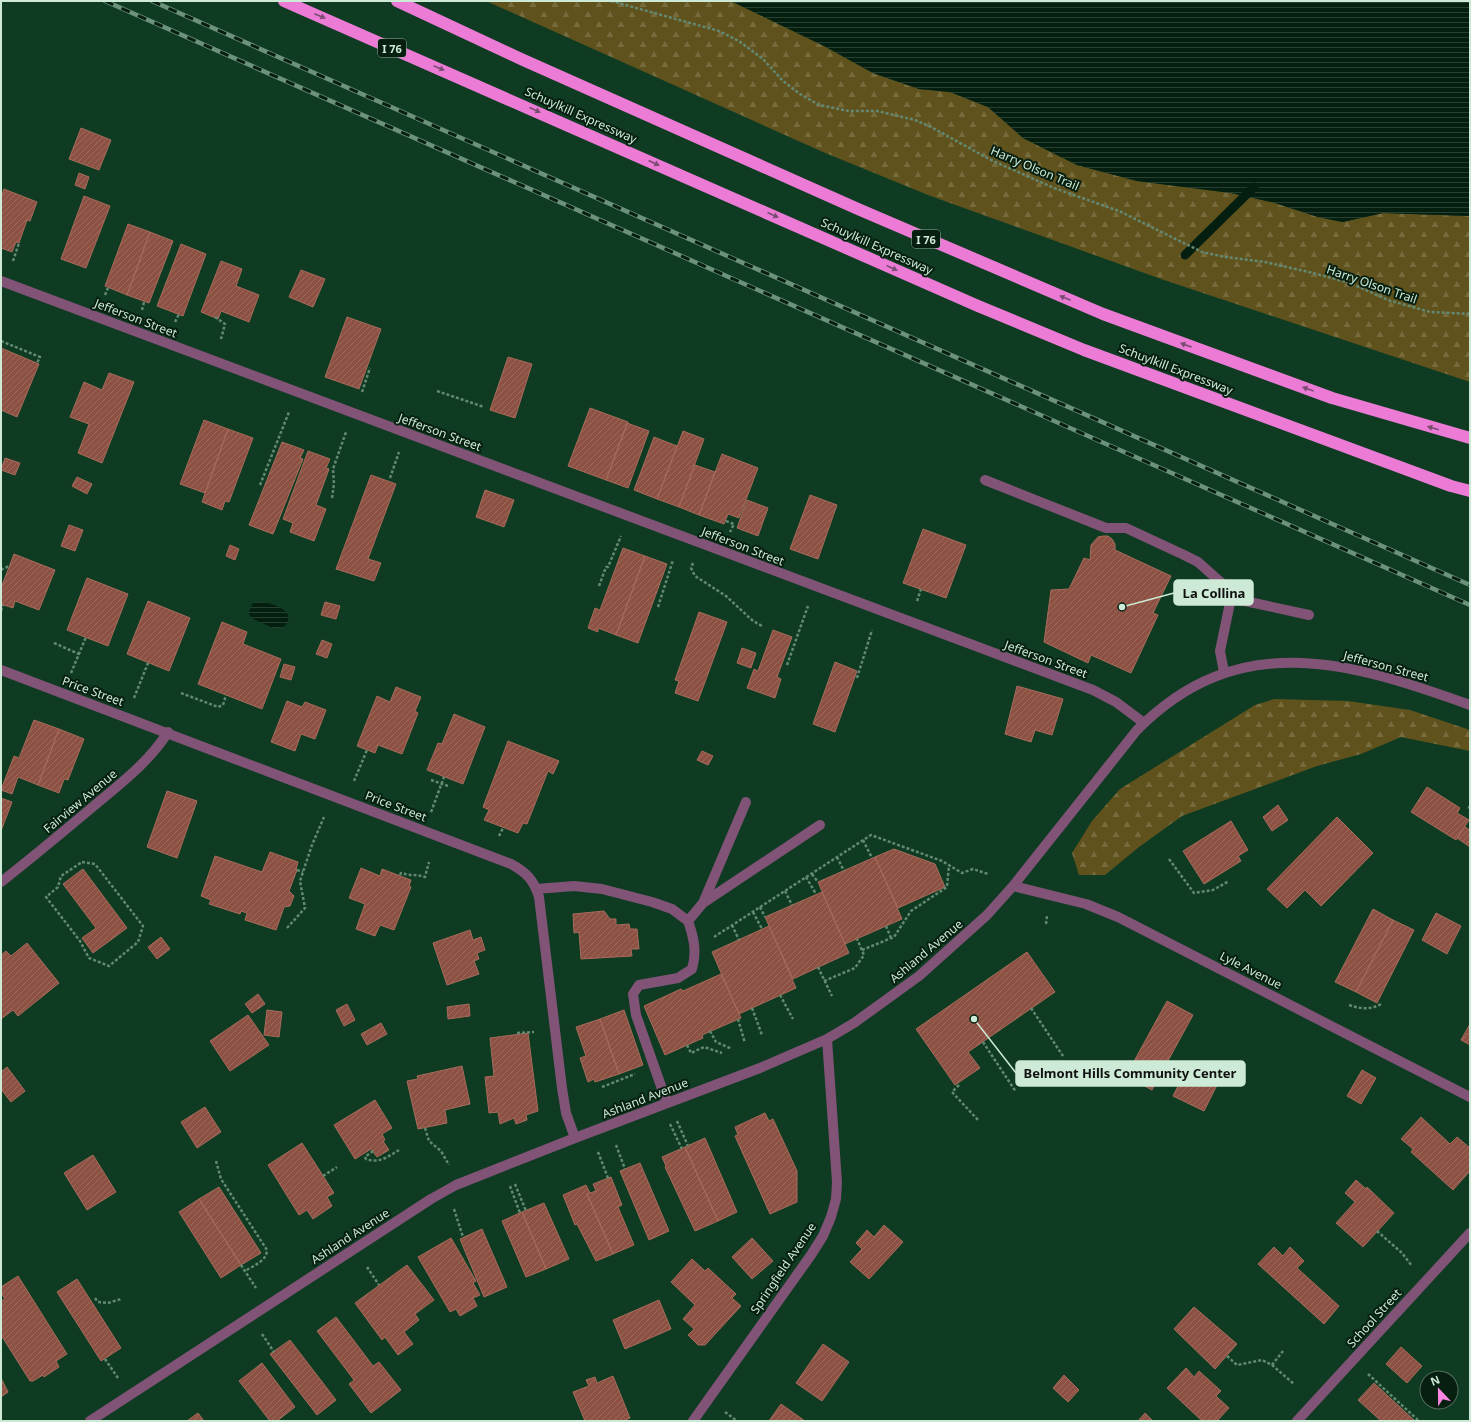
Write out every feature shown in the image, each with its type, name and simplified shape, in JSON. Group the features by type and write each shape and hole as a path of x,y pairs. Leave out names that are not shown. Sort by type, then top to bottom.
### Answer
{"highway":[{"name":"Schuylkill Expressway","path":"284,1 1049,335 1191,390 1451,486 1470,491"},
{"name":"I 76","path":"397,1 521,59 851,206 1102,314 1332,398 1470,438"},
{"path":"1451,486 1470,496"}],"street":[{"name":"Jefferson Street","path":"1,281 1093,690 1116,702 1144,723 1180,694 1204,681 1224,672 1250,665 1277,663 1330,666 1396,680 1470,705"},
{"path":"985,480 1106,528 1126,528 1198,562 1227,588 1232,598 1220,651 1224,672"},
{"path":"1232,598 1309,615"},
{"name":"Price Street","path":"1,670 168,732 511,864 528,876 536,889 541,909 562,1088 566,1113 575,1138"},
{"name":"Ashland Avenue","path":"90,1421 431,1198 456,1185 760,1068 827,1039 880,1005 919,976 987,915 1013,886 1079,805 1119,752 1144,723"},
{"name":"Fairview Avenue","path":"1,882 41,851 136,769 154,752 168,732"},
{"path":"703,903 746,802"},
{"path":"688,921 703,903 820,825"},
{"path":"536,889 574,886 602,889 652,902 672,909 688,921 694,937 696,957 692,969 678,978 639,985 633,994 636,1015 667,1103"},
{"name":"Lyle Avenue","path":"1013,886 1086,904 1118,917 1470,1097"},
{"name":"Springfield Avenue","path":"693,1421 811,1255 823,1236 831,1217 836,1199 837,1167 827,1039"},
{"name":"School Street","path":"1297,1421 1470,1233"}],"path":[{"name":"Harry Olson Trail","path":"611,1 720,31 739,41 763,59 783,81 800,94 819,105 849,111 877,111 915,120 931,127 991,160 1054,188 1119,211 1202,252 1225,257 1265,262 1313,273 1350,283 1388,300 1430,312 1470,314"},
{"path":"13,261 19,243"},
{"path":"104,296 108,288"},
{"path":"142,310 144,302"},
{"path":"175,322 179,314"},
{"path":"215,317 225,324 221,339"},
{"path":"1,341 40,357 37,363"},
{"path":"362,392 370,368"},
{"path":"437,391 484,407"},
{"path":"260,485 297,392"},
{"path":"390,478 405,433"},
{"path":"332,498 334,484 333,470 343,440"},
{"path":"726,521 734,524 730,532"},
{"path":"599,586 606,566 608,567 617,545"},
{"path":"658,607 673,560"},
{"path":"1,570 9,566"},
{"path":"691,568 694,576 726,596 753,621 762,626"},
{"path":"917,601 922,589"},
{"path":"1,610 3,605"},
{"path":"787,665 806,613"},
{"path":"857,678 871,633"},
{"path":"63,693 86,637"},
{"path":"54,644 79,654"},
{"path":"126,717 148,663"},
{"path":"181,693 218,707 223,705 226,695"},
{"path":"346,801 367,750"},
{"path":"424,831 444,777"},
{"path":"431,780 448,786"},
{"path":"286,928 305,908 300,881 312,845 324,818"},
{"path":"711,939 871,835 949,865 962,873 973,869 988,874"},
{"path":"863,840 872,858"},
{"path":"837,857 844,871"},
{"path":"1169,859 1194,893 1213,890 1229,881"},
{"path":"82,862 95,864 143,926 138,942 109,966 89,958 80,941 46,897 58,887 61,876 82,862"},
{"path":"400,875 401,873 409,876 417,874 425,876 429,862"},
{"path":"862,950 894,937 911,912 947,888 949,865"},
{"path":"297,870 303,872"},
{"path":"812,874 818,882"},
{"path":"806,877 816,894"},
{"path":"785,891 792,905"},
{"path":"760,907 765,917"},
{"path":"753,912 762,929"},
{"path":"732,925 739,940"},
{"path":"886,926 891,938"},
{"path":"824,981 855,968 864,955 857,939"},
{"path":"818,967 832,996"},
{"path":"780,995 793,1019"},
{"path":"1349,1005 1360,1009 1374,1008 1381,1004"},
{"path":"752,1008 762,1036"},
{"path":"1032,1008 1063,1056"},
{"path":"738,1019 745,1043"},
{"path":"710,1031 716,1042 732,1049"},
{"path":"517,1033 535,1032"},
{"path":"983,1042 1016,1092"},
{"path":"687,1045 691,1053 704,1047 722,1053"},
{"path":"602,1087 636,1074 638,1079"},
{"path":"959,1085 952,1092 978,1120"},
{"path":"677,1120 688,1146"},
{"path":"670,1123 682,1149"},
{"path":"425,1128 429,1141 441,1151 449,1166"},
{"path":"616,1144 625,1169"},
{"path":"373,1151 365,1156 366,1159 373,1162 382,1160 400,1150"},
{"path":"598,1151 608,1178"},
{"path":"216,1161 221,1179 267,1250 267,1254 263,1259 245,1271"},
{"path":"323,1176 337,1167"},
{"path":"514,1184 526,1210"},
{"path":"510,1185 520,1213"},
{"path":"454,1209 463,1237"},
{"path":"1377,1231 1402,1253 1424,1282"},
{"path":"241,1265 258,1290"},
{"path":"365,1265 379,1285"},
{"path":"95,1298 98,1302 108,1304 121,1299"},
{"path":"262,1334 274,1352"},
{"path":"1272,1365 1282,1350"},
{"path":"1227,1356 1237,1364 1262,1360 1272,1365 1294,1384"},
{"path":"1371,1376 1419,1421"},
{"path":"727,1414 737,1421"}],"green space":[{"path":"486,1 731,1 824,46 873,73 919,89 950,92 988,107 1023,138 1077,165 1137,181 1231,193 1275,203 1318,217 1342,222 1383,213 1470,216 1470,382 1161,279 928,195 823,152"},
{"path":"1274,699 1348,701 1410,710 1470,730 1470,751 1401,737 1361,754 1317,766 1182,816 1139,847 1105,875 1079,875 1072,853 1092,821 1120,789 1255,705"}],"shaded area":[{"path":"731,1 1470,1 1470,216 1383,213 1343,222 1318,217 1275,203 1231,193 1137,181 1077,165 1023,138 988,107 950,92 919,89 873,73 824,46"},
{"path":"257,602 272,604 280,607 288,615 287,623 283,627 275,628 254,619 250,616 249,611 252,604"}],"building":[{"path":"81,128 111,140 99,170 69,159"},
{"path":"79,173 89,177 85,189 75,185"},
{"path":"4,189 37,202 30,221 27,220 19,243 16,242 12,252 1,248 1,197"},
{"path":"84,196 110,206 86,268 61,259"},
{"path":"128,224 150,232 127,295 105,286"},
{"path":"150,232 173,241 149,303 127,295"},
{"path":"181,244 206,254 183,316 157,306"},
{"path":"221,261 242,269 236,286 259,295 249,322 221,311 218,319 201,312"},
{"path":"301,270 325,279 313,307 289,297"},
{"path":"347,317 381,329 359,389 325,377"},
{"path":"1,348 39,364 17,417 1,410"},
{"path":"508,357 532,364 515,418 490,410"},
{"path":"109,373 134,382 102,463 78,453 89,424 70,417 84,382 102,390"},
{"path":"590,408 628,422 606,480 568,466"},
{"path":"204,420 228,429 205,493 180,484"},
{"path":"627,423 649,431 628,488 606,480"},
{"path":"228,429 253,438 229,502 225,501 222,510 202,502"},
{"path":"683,431 704,439 679,507 657,499"},
{"path":"654,437 677,446 657,499 634,490"},
{"path":"282,442 304,450 300,458 303,459 273,534 249,525"},
{"path":"308,451 330,459 326,468 329,469 316,505 326,509 314,541 290,532 293,523 283,519"},
{"path":"722,454 758,468 739,518 728,514 724,524 699,515"},
{"path":"5,458 20,463 15,475 1,470"},
{"path":"695,465 715,472 699,515 679,507"},
{"path":"371,475 396,484 368,559 381,563 374,581 336,569"},
{"path":"77,477 92,484 87,494 72,486"},
{"path":"485,490 514,500 504,527 476,517"},
{"path":"810,495 837,505 818,559 790,549"},
{"path":"747,500 768,508 758,536 737,528"},
{"path":"69,525 83,530 75,551 61,546"},
{"path":"923,529 966,545 946,598 903,583"},
{"path":"1108,536 1112,539 1115,544 1115,550 1171,576 1153,613 1158,615 1131,673 1091,655 1088,663 1044,642 1051,590 1069,589 1084,558 1090,560 1091,545 1098,537"},
{"path":"230,545 239,549 235,560 226,556"},
{"path":"623,548 645,556 616,635 598,628 598,632 588,628 595,608 600,610"},
{"path":"14,554 55,570 39,610 15,601 13,608 1,604 1,588"},
{"path":"645,556 667,564 638,643 616,635"},
{"path":"87,578 128,594 108,646 67,630"},
{"path":"148,601 190,618 169,671 127,654"},
{"path":"325,602 340,606 336,619 321,615"},
{"path":"699,612 727,622 698,701 675,693 679,681 675,680"},
{"path":"222,622 247,632 243,644 281,659 262,709 198,684"},
{"path":"773,630 792,637 777,677 781,679 775,698 747,688 754,669 758,671"},
{"path":"322,640 332,644 327,658 316,654"},
{"path":"742,648 756,653 751,668 737,663"},
{"path":"835,662 857,671 835,732 813,724"},
{"path":"284,664 295,667 291,680 280,677"},
{"path":"1017,686 1063,699 1052,735 1035,730 1031,742 1005,734"},
{"path":"396,687 421,697 415,711 418,713 402,754 378,745 375,753 357,746 377,696 390,702"},
{"path":"287,701 302,707 305,702 326,710 315,739 301,734 295,751 271,742"},
{"path":"454,714 485,727 463,784 427,770 438,743 442,744"},
{"path":"34,720 59,729 38,785 18,777 12,794 1,790 14,756 19,758"},
{"path":"59,729 84,739 68,780 64,779 59,793 38,785"},
{"path":"508,741 559,761 553,774 548,771 527,824 523,823 518,833 484,820 489,810 483,807"},
{"path":"702,751 713,756 708,765 697,760"},
{"path":"1427,787 1460,808 1457,813 1469,820 1456,840 1411,812"},
{"path":"167,791 197,801 177,858 147,847"},
{"path":"1,798 12,802 1,831"},
{"path":"1278,805 1288,820 1272,831 1263,817"},
{"path":"1337,817 1373,853 1321,906 1305,890 1287,908 1267,889"},
{"path":"1231,821 1248,850 1238,856 1241,861 1204,884 1183,851"},
{"path":"1465,827 1470,830 1470,847 1457,838"},
{"path":"894,849 935,864 945,887 898,908 875,857"},
{"path":"270,852 298,862 297,870 289,891 294,896 290,906 284,907 276,930 245,920 247,913 241,911 240,914 209,904 211,900 201,896 215,856 262,872"},
{"path":"875,857 902,919 845,944 818,882"},
{"path":"361,868 380,876 382,869 411,880 409,886 411,887 394,930 380,925 375,936 356,929 365,904 349,898"},
{"path":"83,869 127,928 93,953 82,938 96,928 63,884"},
{"path":"822,892 849,953 793,979 765,917"},
{"path":"1373,909 1393,920 1356,992 1335,982"},
{"path":"604,911 610,919 616,919 616,925 629,924 630,929 637,929 639,949 631,949 632,956 581,959 579,932 574,933 573,914"},
{"path":"1436,913 1461,926 1447,954 1422,940"},
{"path":"1393,920 1414,930 1377,1003 1356,992"},
{"path":"769,926 796,988 739,1014 712,952"},
{"path":"470,930 473,940 481,937 485,950 477,953 479,959 474,961 479,974 447,985 433,943"},
{"path":"161,937 170,949 157,959 148,947"},
{"path":"27,943 59,983 18,1016 13,1010 1,1019 1,955 6,951 11,956"},
{"path":"1027,952 1055,992 968,1052 980,1068 955,1085 916,1029"},
{"path":"721,974 741,1018 702,1035 703,1038 665,1055 644,1006 681,989 683,991"},
{"path":"258,994 265,1004 252,1013 245,1004"},
{"path":"1167,1001 1193,1015 1152,1090 1126,1076"},
{"path":"347,1004 355,1020 344,1026 336,1010"},
{"path":"469,1004 470,1016 448,1019 447,1007"},
{"path":"267,1010 282,1012 279,1037 264,1035"},
{"path":"624,1010 643,1065 619,1074 600,1019"},
{"path":"248,1015 269,1045 230,1071 210,1041"},
{"path":"600,1019 619,1074 595,1082 594,1079 588,1082 580,1058 586,1056 576,1027"},
{"path":"381,1023 387,1034 367,1045 361,1034"},
{"path":"1470,1024 1470,1045 1461,1040"},
{"path":"528,1033 538,1111 526,1115 527,1120 516,1124 514,1118 500,1124 498,1112 489,1113 485,1077 494,1076 490,1038"},
{"path":"462,1066 470,1104 445,1110 447,1123 418,1129 407,1081 418,1079 417,1076"},
{"path":"7,1067 25,1091 11,1102 1,1089 1,1072"},
{"path":"1187,1068 1218,1083 1204,1111 1173,1096"},
{"path":"1362,1070 1376,1078 1361,1104 1347,1096"},
{"path":"375,1100 392,1128 382,1134 385,1140 383,1141 389,1150 377,1157 371,1149 355,1159 334,1125"},
{"path":"205,1107 221,1132 197,1148 181,1122"},
{"path":"765,1113 769,1121 773,1119 797,1171 797,1202 770,1214 735,1136 738,1135 735,1127"},
{"path":"1421,1117 1450,1144 1457,1137 1470,1148 1470,1171 1453,1190 1411,1152 1413,1149 1401,1139"},
{"path":"705,1138 737,1212 718,1221 685,1147"},
{"path":"302,1143 334,1193 327,1197 332,1206 313,1219 307,1210 299,1215 268,1165"},
{"path":"685,1147 718,1221 695,1231 665,1167 666,1166 662,1157"},
{"path":"93,1155 116,1192 87,1210 64,1173"},
{"path":"640,1163 669,1231 649,1240 620,1171"},
{"path":"611,1177 622,1205 618,1207 634,1245 613,1254 587,1194 596,1191 593,1184"},
{"path":"1356,1180 1366,1189 1367,1187 1394,1213 1363,1247 1336,1223 1355,1202 1345,1193"},
{"path":"586,1185 590,1193 587,1194 613,1254 596,1261 577,1224 575,1225 563,1195"},
{"path":"219,1187 261,1253 241,1265 199,1199"},
{"path":"199,1199 241,1265 221,1278 179,1212"},
{"path":"544,1203 569,1259 546,1269 522,1212"},
{"path":"522,1212 546,1269 526,1277 502,1221"},
{"path":"884,1225 903,1242 869,1279 850,1262 862,1249 856,1243 867,1230 874,1237"},
{"path":"482,1229 507,1287 484,1297 460,1239"},
{"path":"451,1238 476,1281 473,1283 480,1295 473,1298 477,1306 460,1316 456,1309 450,1312 418,1257"},
{"path":"752,1238 773,1261 752,1279 732,1257"},
{"path":"1274,1247 1283,1256 1290,1247 1304,1261 1297,1268 1339,1306 1324,1324 1258,1264"},
{"path":"692,1259 705,1271 708,1268 736,1294 732,1298 741,1306 705,1345 698,1345 688,1335 694,1329 683,1319 695,1305 671,1282"},
{"path":"407,1265 434,1300 415,1314 419,1320 404,1332 413,1344 398,1355 385,1337 382,1340 355,1303"},
{"path":"18,1276 67,1354 56,1361 59,1367 44,1377 43,1375 33,1381 30,1381 1,1335 1,1301 5,1299 1,1293 1,1287"},
{"path":"77,1279 121,1348 101,1361 57,1292"},
{"path":"659,1300 671,1329 625,1349 613,1320"},
{"path":"1194,1307 1237,1344 1215,1369 1174,1329"},
{"path":"336,1317 373,1366 379,1362 401,1390 371,1413 349,1384 354,1380 317,1331"},
{"path":"290,1340 336,1400 317,1415 270,1354"},
{"path":"823,1344 849,1362 822,1401 796,1383"},
{"path":"1401,1347 1422,1366 1407,1383 1386,1364"},
{"path":"262,1363 295,1407 277,1421 270,1421 239,1381"},
{"path":"1186,1368 1194,1377 1199,1371 1221,1391 1216,1396 1229,1408 1217,1421 1202,1421 1167,1388"},
{"path":"1064,1375 1079,1390 1068,1402 1053,1388"},
{"path":"613,1376 630,1418 623,1421 585,1421 573,1392 589,1386 586,1380 595,1377 597,1383"},
{"path":"1,1378 8,1392 1,1397"},
{"path":"1374,1383 1415,1421 1381,1421 1358,1400"},
{"path":"781,1404 805,1421 769,1421"},
{"path":"198,1413 204,1421 187,1421"},
{"path":"1145,1413 1153,1421 1138,1421"}],"waterway":[{"path":"1185,255 1254,187"}],"railway":[{"path":"105,1 1470,605"},
{"path":"152,1 1470,585"}],"place":[{"name":"La Collina","path":"1122,607"},
{"name":"Belmont Hills Community Center","path":"974,1019"}]}
